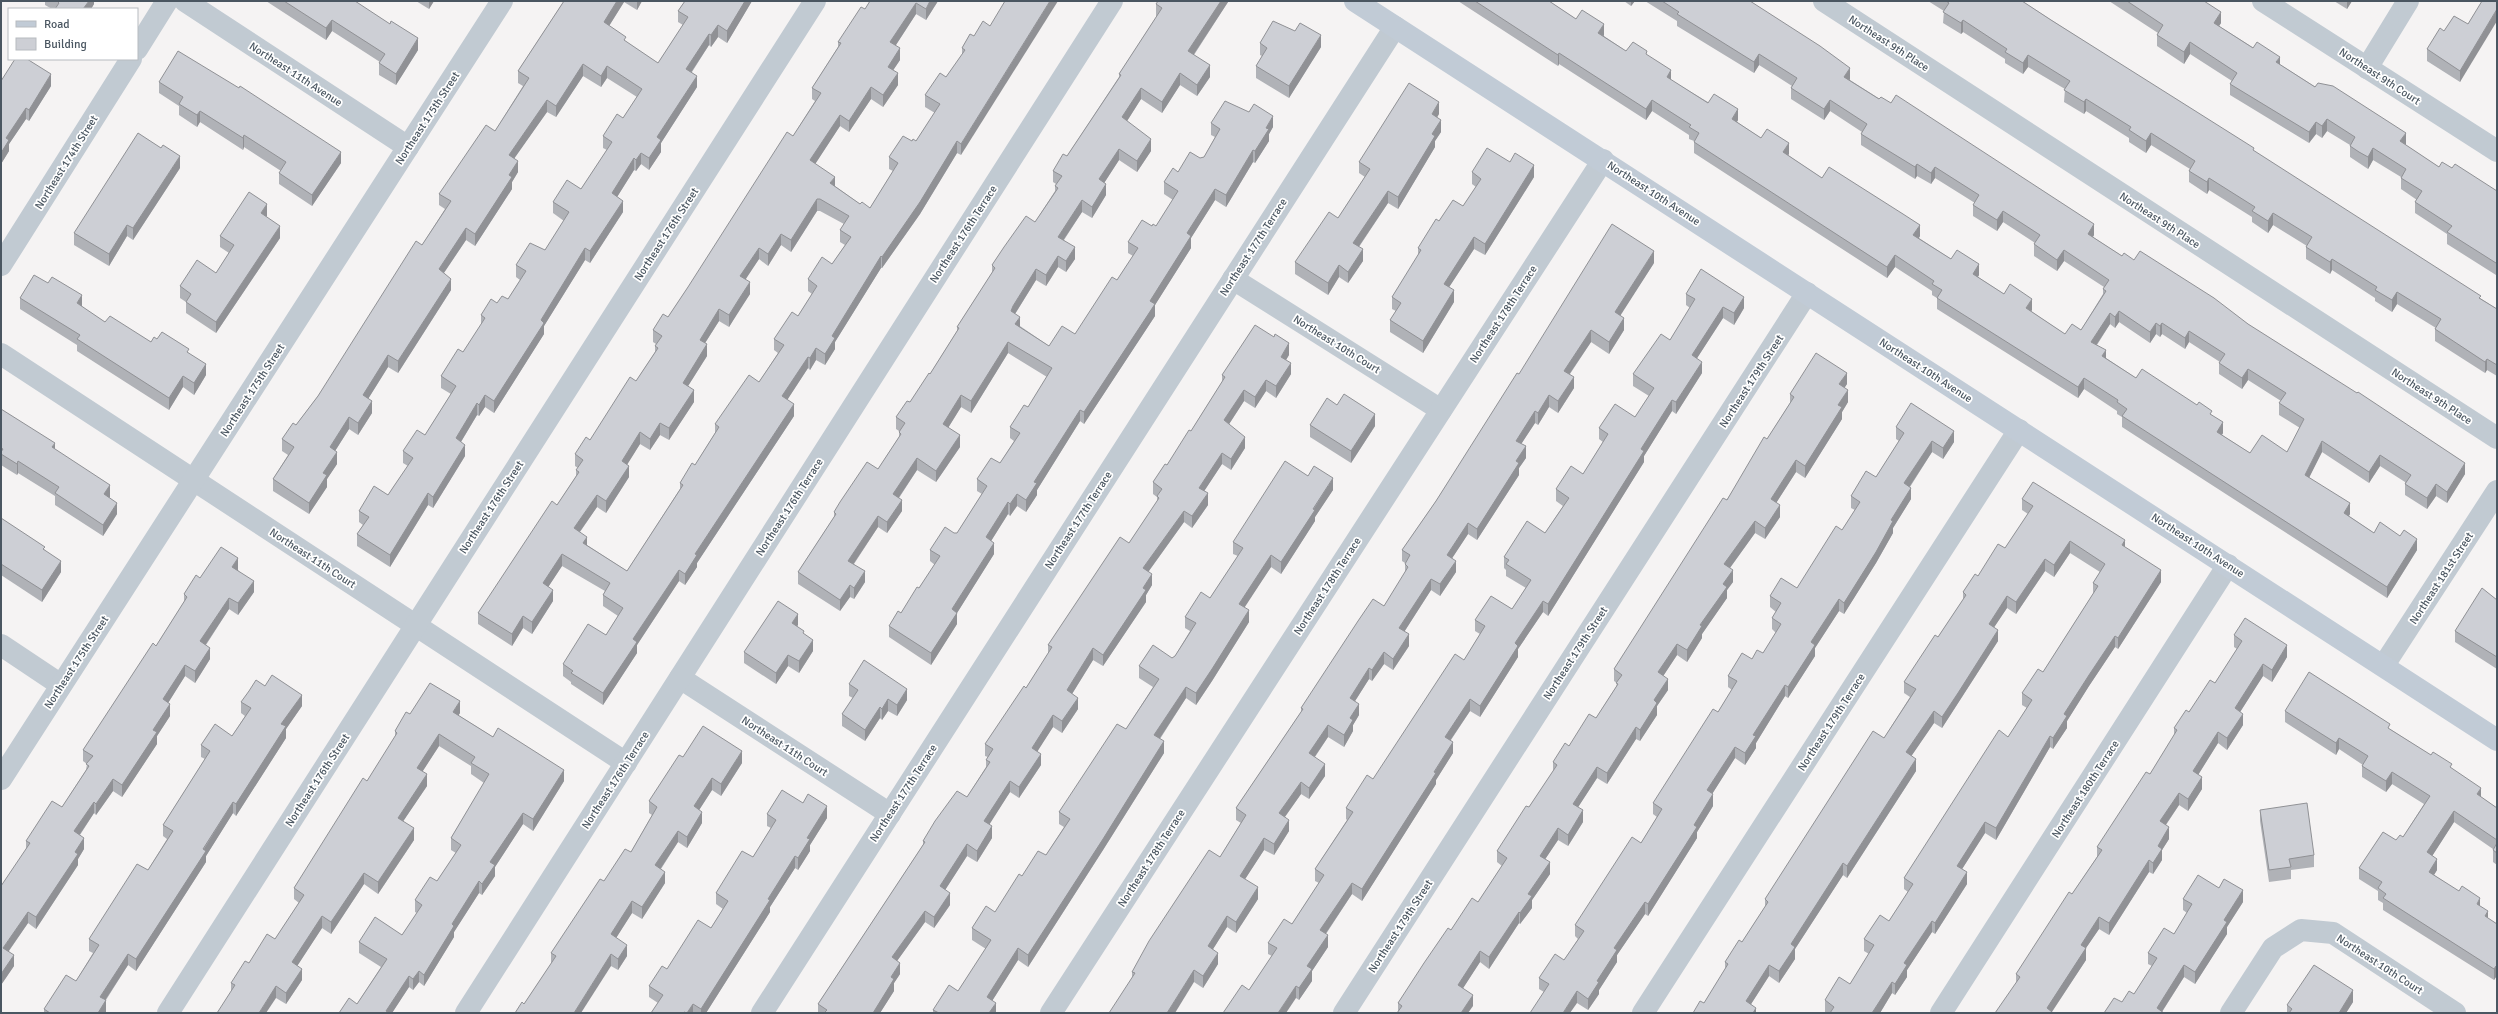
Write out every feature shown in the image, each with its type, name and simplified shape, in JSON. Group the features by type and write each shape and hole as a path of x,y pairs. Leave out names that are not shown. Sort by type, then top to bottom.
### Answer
{"street":[{"path":"138,47 167,1"},
{"name":"Northeast 11th Avenue","path":"185,1 408,147"},
{"name":"Northeast 175th Street","path":"1,779 502,1"},
{"name":"Northeast 176th Street","path":"168,1013 815,1"},
{"name":"Northeast 176th Terrace","path":"466,1013 1112,1"},
{"name":"Northeast 10th Avenue","path":"1354,1 1603,160 2384,665 2497,740"},
{"name":"Northeast 9th Place","path":"1824,1 2497,438"},
{"name":"Northeast 9th Court","path":"2263,1 2497,151"},
{"path":"2367,68 2408,1"},
{"name":"Northeast 177th Terrace","path":"762,1013 1395,27"},
{"name":"Northeast 174th Street","path":"1,265 130,60"},
{"name":"Northeast 178th Terrace","path":"1051,1013 1603,160"},
{"name":"Northeast 10th Court","path":"1233,278 1441,410"},
{"name":"Northeast 179th Street","path":"1344,1013 1807,293"},
{"name":"Northeast 11th Court","path":"1,354 626,763"},
{"name":"Northeast 179th Terrace","path":"1643,1013 2019,430"},
{"name":"Northeast 181st Street","path":"2384,665 2497,491"},
{"name":"Northeast 180th Terrace","path":"1941,1013 2228,565"},
{"path":"1,646 61,685"},
{"name":"Northeast 11th Court","path":"680,678 890,814"},
{"name":"Northeast 10th Court","path":"2231,1013 2273,948 2301,930 2333,933 2455,1013"}],"building":[{"path":"57,1 89,1 84,8 56,8 59,3"},
{"path":"284,1 355,1 390,24 391,21 418,38 396,74 379,63 385,54 332,20 326,28"},
{"path":"564,1 617,1 604,22 626,37 624,40 658,63 688,17 678,11 685,1 745,1 727,31 718,25 711,35 709,34 686,69 697,76 657,137 661,140 649,158 641,153 636,160 634,158 612,193 623,201 590,251 585,248 541,320 544,323 494,401 485,395 479,405 477,403 456,438 465,445 433,497 428,493 390,555 357,534 369,517 359,511 374,486 388,495 413,458 403,451 417,430 425,435 456,386 441,376 458,349 463,352 485,318 481,315 491,299 497,303 502,296 508,299 526,271 516,265 530,243 545,250 569,212 553,202 567,180 581,189 612,142 603,136 617,114 623,118 642,89 607,66 601,76 583,64 556,106 547,100 509,155 518,161 509,175 512,177 475,234 466,228 439,269 451,279 398,361 388,355 363,395 372,401 358,423 349,417 330,447 337,452 323,473 327,475 309,503 273,479 294,447 282,439 293,423 296,425 318,396 416,241 422,245 451,201 439,194 486,125 495,131 529,78 518,71"},
{"path":"870,1 930,1 926,9 916,3 890,42 900,48 888,67 898,73 883,95 871,87 849,121 840,115 810,160 835,177 830,183 860,204 862,202 870,208 898,163 889,157 903,136 912,141 913,139 916,141 940,104 925,95 940,73 946,77 965,50 962,48 970,34 974,36 983,21 990,26 1005,1 1050,1 961,144 957,141 920,202 882,257 881,256 832,336 835,338 825,354 816,348 810,358 808,357 782,396 794,404 695,554 697,555 685,574 679,570 633,639 637,642 603,693 571,673 573,671 563,664 588,624 606,635 623,608 603,595 610,583 562,554 543,583 553,590 532,622 523,616 512,634 478,613 552,501 557,505 579,472 576,470 583,460 575,454 586,437 590,440 630,377 636,381 658,348 655,346 662,336 653,330 663,314 668,317 787,132 793,136 821,93 812,88 841,43 838,42 861,7 865,9","holes":["817,199 820,199 849,216 840,230 851,237 832,264 822,257 808,279 817,286 798,316 792,312 774,339 784,345 759,382 749,375 715,424 719,427 695,465 692,463 680,483 683,485 627,571 583,543 587,537 574,528 597,495 606,501 629,466 622,461 640,432 650,439 660,423 669,428 694,390 683,383 707,344 700,340 719,309 729,315 750,282 740,276 759,248 768,254 781,234 791,240"]},
{"path":"1158,1 1221,1 1188,51 1210,65 1197,85 1180,73 1162,102 1141,88 1122,117 1151,139 1137,161 1119,149 1099,179 1106,184 1092,207 1082,200 1058,237 1075,247 1066,261 1058,256 1046,275 1036,269 1011,311 1020,317 1015,324 1049,346 1062,326 1075,334 1112,277 1117,280 1138,248 1128,242 1142,220 1152,226 1153,224 1156,226 1178,191 1164,182 1173,168 1178,172 1190,152 1200,158 1204,157 1220,129 1211,123 1225,101 1249,112 1254,104 1273,116 1266,128 1269,129 1255,151 1253,150 1226,195 1215,189 1187,233 1191,236 1150,301 1155,304 1084,412 1080,410 1034,482 1037,483 1026,500 1017,494 1010,504 1008,502 986,537 994,543 952,609 957,613 931,653 889,626 898,611 901,613 917,587 919,588 940,556 930,550 945,527 954,533 957,533 987,486 977,479 991,458 1000,463 1020,433 1010,427 1024,405 1028,407 1052,368 1008,342 971,401 961,395 943,424 960,435 936,471 917,458 893,494 902,500 887,522 878,516 848,561 865,571 854,588 850,585 840,600 798,572 836,514 834,512 840,502 867,462 878,469 901,434 899,432 905,423 896,417 907,401 910,402 929,373 930,374 959,328 957,327 995,268 992,265 1004,247 1026,216 1035,222 1058,188 1055,186 1062,176 1053,171 1063,154 1067,156 1121,75 1119,74 1162,8 1156,4"},
{"path":"1475,1 1549,1 1576,19 1582,10 1604,24 1598,33 1626,51 1633,42 1647,51 1646,54 1671,70 1667,77 1708,103 1714,94 1738,109 1732,119 1761,138 1767,129 1789,143 1783,152 1822,178 1829,167 1920,225 1913,235 1951,259 1957,250 1979,264 1973,274 2004,294 2010,284 2032,299 2026,308 2065,334 2072,324 2081,330 2106,291 2103,289 2109,280 2064,250 2057,260 2034,244 2040,235 2003,211 1997,220 1973,205 1979,195 1935,167 1931,173 1917,164 1915,167 1861,134 1867,124 1830,100 1824,109 1791,88 1797,78 1759,54 1754,62 1677,14 1679,12 1662,1 1750,1 1820,46 1850,68 1844,77 1879,99 1881,97 1891,103 1896,95 2094,224 2088,234 2122,256 2124,253 2134,260 2140,251 2214,298 2248,324 2357,393 2358,392 2465,463 2447,492 2436,484 2427,498 2405,484 2411,475 2380,455 2369,472 2322,441 2305,475 2350,503 2344,513 2374,533 2380,522 2400,536 2404,530 2417,539 2387,587 2122,416 2127,409 2117,402 2118,400 2084,378 2078,387 1937,298 1942,290 1932,284 1934,281 1895,255 1887,267 1694,142 1699,133 1689,127 1691,125 1652,100 1646,109 1559,53 1558,55","holes":["2119,311 2150,332 2156,323 2160,326 2162,323 2185,338 2189,331 2225,354 2219,363 2242,378 2248,369 2286,393 2279,403 2304,419 2287,452 2262,435 2250,453 2217,432 2223,422 2210,414 2212,411 2199,402 2197,405 2142,369 2136,378 2102,356 2106,350 2091,342 2110,313 2115,317"]},
{"path":"1946,1 2022,1 2254,148 2253,150 2481,296 2479,298 2497,309 2497,365 2487,359 2485,362 2435,329 2441,319 2397,292 2392,300 2375,290 2377,287 2332,259 2330,262 2306,247 2312,237 2273,213 2268,221 2252,211 2255,207 2209,178 2207,182 2189,171 2195,161 2151,133 2146,141 2129,130 2131,127 2086,99 2084,102 2064,90 2070,81 2028,55 2023,63 2005,52 2007,49 1963,20 1961,23 1943,12 1949,3"},
{"path":"2127,1 2204,1 2221,12 2214,23 2253,48 2257,42 2280,57 2276,62 2315,87 2318,83 2333,86 2406,133 2400,141 2439,167 2442,162 2452,168 2455,164 2497,191 2497,262 2496,263 2447,232 2452,226 2415,202 2422,191 2401,178 2406,169 2373,148 2368,157 2359,152 2350,146 2355,137 2327,119 2322,126 2316,122 2309,132 2230,84 2237,73 2190,42 2184,52 2157,35 2163,25"},
{"path":"2482,1 2497,1 2497,9 2460,71 2427,49 2440,28 2444,31 2454,16 2468,24"},
{"path":"1273,21 1295,31 1300,23 1321,35 1289,86 1256,66 1267,48 1260,43"},
{"path":"178,51 239,88 240,86 341,152 312,195 279,173 286,162 244,135 243,138 200,111 197,115 179,104 183,97 159,82"},
{"path":"14,60 29,60 51,74 29,110 26,108 6,138 9,140 1,153 1,81"},
{"path":"1409,83 1439,102 1432,114 1441,120 1432,134 1435,136 1398,197 1388,191 1353,243 1363,249 1348,272 1339,265 1328,283 1295,262 1329,212 1338,218 1370,169 1359,162"},
{"path":"138,133 161,148 163,145 180,156 133,228 127,225 109,254 74,233"},
{"path":"1487,148 1510,162 1515,153 1534,165 1485,244 1474,237 1444,284 1454,290 1423,341 1390,320 1401,303 1392,297 1421,250 1418,248 1436,219 1439,221 1453,200 1463,206 1481,179 1472,172"},
{"path":"249,192 267,204 261,213 280,226 216,322 186,302 191,294 180,286 197,260 216,273 234,245 220,236"},
{"path":"1612,224 1654,251 1615,312 1624,318 1609,342 1591,330 1564,371 1574,377 1558,401 1549,395 1538,413 1535,411 1516,441 1526,446 1516,461 1519,463 1477,529 1468,523 1447,555 1456,561 1440,584 1431,579 1399,628 1409,634 1393,659 1384,652 1372,670 1369,668 1350,698 1359,704 1350,718 1353,720 1344,735 1328,725 1309,753 1325,764 1309,788 1301,782 1279,813 1289,820 1274,844 1264,838 1240,876 1258,887 1236,922 1227,916 1208,946 1218,953 1203,976 1194,970 1167,1013 1109,1013 1135,973 1132,972 1149,941 1209,850 1220,857 1246,815 1236,808 1303,709 1301,708 1358,621 1373,599 1384,606 1408,567 1405,564 1410,555 1402,550 1436,501 1517,373 1519,374"},
{"path":"1701,269 1744,297 1734,313 1723,307 1692,355 1702,362 1676,402 1672,400 1641,449 1644,451 1548,604 1543,601 1515,643 1518,646 1480,706 1470,699 1445,737 1453,742 1434,772 1436,773 1362,889 1352,883 1320,930 1328,935 1307,966 1312,969 1299,988 1296,986 1278,1013 1223,1013 1242,985 1249,990 1277,948 1268,943 1284,919 1292,924 1324,875 1315,869 1353,812 1346,808 1367,775 1373,779 1455,654 1464,660 1485,626 1475,620 1491,596 1512,609 1531,580 1506,564 1509,560 1504,557 1527,521 1545,533 1569,498 1556,489 1571,466 1583,474 1608,434 1599,428 1615,404 1635,417 1654,388 1633,374 1661,334 1670,340 1695,299 1686,294"},
{"path":"34,275 48,283 52,277 82,295 77,303 105,322 110,316 151,342 154,337 157,339 162,332 189,349 187,352 206,364 194,383 183,376 169,398 77,339 80,335 20,298"},
{"path":"1255,325 1274,337 1275,334 1289,343 1281,357 1291,363 1276,386 1266,380 1255,397 1244,390 1224,420 1245,437 1231,459 1222,453 1199,488 1208,493 1192,516 1184,511 1143,568 1152,574 1143,588 1146,590 1103,655 1093,648 1067,690 1078,698 1062,721 1053,715 1032,748 1041,754 1019,787 1010,781 984,821 992,826 977,851 967,844 940,886 950,893 934,917 925,911 892,957 900,963 891,977 894,979 873,1013 824,1013 827,1010 818,1004 925,842 923,841 935,821 957,791 967,797 990,762 986,760 993,749 985,744 1024,686 1026,688 1052,647 1048,645 1120,537 1129,543 1159,498 1157,496 1162,489 1153,482 1165,464 1167,465 1189,430 1191,431 1225,377 1222,375"},
{"path":"1816,353 1847,373 1839,384 1848,390 1838,405 1842,407 1805,466 1796,460 1771,499 1780,505 1765,528 1755,521 1724,564 1733,570 1723,584 1727,587 1700,625 1702,626 1687,650 1677,644 1658,672 1668,679 1654,700 1657,703 1640,730 1636,727 1607,773 1597,767 1573,804 1583,810 1568,835 1558,828 1540,856 1550,862 1528,894 1532,896 1520,913 1519,912 1489,957 1480,951 1458,985 1473,995 1461,1013 1397,1013 1402,1006 1398,1003 1448,928 1451,930 1472,898 1478,902 1507,858 1497,851 1526,806 1529,807 1557,765 1553,762 1565,743 1569,746 1589,714 1596,718 1618,684 1616,683 1622,675 1614,669 1723,498 1727,500 1764,437 1767,439 1794,397 1790,394"},
{"path":"1344,394 1375,414 1351,451 1310,425 1327,398 1337,405"},
{"path":"1911,403 1954,431 1943,448 1932,441 1904,483 1911,488 1891,520 1893,521 1876,552 1844,603 1839,599 1811,642 1815,645 1788,687 1785,685 1753,735 1756,736 1745,753 1735,747 1707,790 1713,794 1694,825 1697,827 1648,904 1645,902 1614,948 1617,950 1597,981 1599,982 1588,999 1577,991 1563,1013 1530,1013 1549,984 1539,978 1555,954 1564,960 1584,931 1575,925 1632,837 1641,843 1662,809 1653,803 1713,709 1718,712 1737,681 1728,676 1742,653 1752,659 1757,650 1763,653 1781,624 1772,618 1781,603 1770,596 1781,578 1797,588 1836,526 1842,530 1860,502 1851,496 1866,471 1876,477 1904,433 1896,427"},
{"path":"1,409 55,443 52,447 110,485 104,494 117,503 103,525 55,493 59,487 18,461 17,464 1,454 3,449 1,448"},
{"path":"1285,461 1308,476 1314,466 1333,478 1313,509 1315,510 1281,562 1271,555 1239,604 1249,610 1196,693 1186,687 1154,735 1164,741 1028,955 1018,948 987,997 996,1003 989,1013 939,1013 933,1010 949,985 958,991 991,940 972,928 986,906 995,912 1019,874 1022,876 1038,851 1046,855 1070,819 1059,812 1117,724 1126,729 1159,679 1139,666 1153,645 1172,658 1175,656 1196,623 1185,617 1201,592 1210,598 1243,548 1233,542"},
{"path":"2033,482 2125,540 2122,545 2161,570 2118,638 2115,636 2089,675 2064,714 2067,716 2053,738 2050,736 1996,828 1985,822 1957,866 1967,872 1935,923 1932,921 1904,963 1907,965 1895,984 1892,982 1872,1013 1830,1013 1834,1007 1825,1000 1839,977 1850,984 1874,945 1864,939 1880,915 1889,921 1913,884 1904,878 1999,730 2008,737 2032,700 2022,693 2038,669 2043,672 2098,586 2093,583 2105,564 2070,541 2054,565 2045,559 2016,602 2007,596 1989,624 1998,630 1942,717 1934,711 1906,752 1916,759 1847,866 1843,863 1791,944 1795,947 1779,971 1769,965 1746,1001 1756,1008 1753,1013 1693,1013 1700,1001 1704,1003 1728,964 1725,962 1739,940 1742,942 1768,902 1765,899 1873,731 1884,738 1916,689 1904,682 1935,635 1938,637 1966,595 1963,592 1975,574 1978,576 1998,544 2005,548 2033,506 2022,499"},
{"path":"1,518 45,547 43,549 61,561 42,590 1,564"},
{"path":"221,547 238,558 232,567 254,581 238,603 229,598 200,641 210,648 195,671 185,665 163,699 170,704 153,730 157,732 122,785 113,779 96,804 94,802 74,831 84,838 75,852 78,854 36,917 28,912 3,948 14,955 1,974 1,886 30,843 26,841 52,801 62,807 89,766 86,764 93,756 83,750 153,643 156,646 187,597 184,594 196,575 200,578"},
{"path":"2482,588 2497,600 2497,657 2455,631"},
{"path":"778,601 798,614 792,623 804,631 803,633 813,640 799,661 788,655 776,673 744,652"},
{"path":"2245,618 2287,645 2272,670 2263,664 2235,708 2243,714 2227,738 2218,732 2193,771 2202,777 2188,799 2179,793 2160,821 2169,827 2158,846 2162,849 2153,863 2149,860 2109,923 2099,917 2081,945 2086,948 2047,1008 2052,1012 2051,1013 1995,1013 2020,977 2016,974 2069,892 2072,894 2102,850 2097,847 2146,772 2150,774 2177,730 2174,728 2186,710 2189,712 2210,680 2215,683 2242,641 2234,635"},
{"path":"864,660 907,689 897,705 888,699 882,709 880,707 865,730 842,714 858,690 849,684"},
{"path":"2309,672 2390,724 2388,728 2431,755 2433,752 2452,764 2450,767 2481,788 2477,794 2497,808 2497,840 2454,811 2427,852 2437,859 2429,872 2459,891 2462,886 2480,898 2477,904 2488,911 2485,916 2497,924 2497,966 2494,969 2383,898 2386,894 2378,888 2382,882 2359,868 2383,832 2396,840 2400,835 2403,837 2430,796 2392,772 2386,781 2362,766 2368,756 2339,738 2336,743 2285,711"},
{"path":"272,675 302,695 281,724 286,726 236,804 233,802 203,849 206,851 136,959 128,954 100,997 106,1000 98,1013 50,1013 44,1009 66,975 76,981 99,945 89,939 137,864 148,870 173,831 163,825 210,751 201,745 215,724 232,736 251,708 241,702 256,680 265,686"},
{"path":"430,683 460,701 453,712 493,737 498,728 564,770 533,819 523,813 490,862 495,865 482,884 479,881 452,924 454,926 424,975 419,971 413,979 409,976 386,1011 390,1013 339,1013 349,998 357,1004 387,959 359,942 375,917 402,935 422,905 415,900 430,877 437,881 461,845 451,838 489,774 471,763 475,757 439,734 417,768 427,774 398,818 414,828 378,882 364,873 331,922 322,916 292,962 302,969 286,993 276,986 259,1013 217,1013 235,985 231,983 245,961 249,963 267,934 275,939 304,895 294,888 363,778 367,781 397,733 395,731 406,712 410,714"},
{"path":"703,726 742,751 721,784 712,778 694,806 702,812 687,837 678,831 655,865 665,872 642,907 632,901 611,934 627,945 618,959 611,954 574,1013 515,1013 522,1002 524,1004 556,956 551,953 600,879 604,881 625,849 631,852 657,807 649,801 679,755 683,757"},
{"path":"782,790 803,803 808,794 827,806 807,838 810,839 798,858 795,856 768,899 770,900 701,1009 693,1004 687,1013 651,1013 663,995 649,986 662,966 667,969 698,920 711,928 728,901 716,893 742,851 753,857 776,820 767,814"},
{"path":"2307,803 2314,855 2289,859 2291,867 2269,870 2260,810"},
{"path":"2497,843 2497,853 2493,850"},
{"path":"2198,875 2219,888 2224,879 2243,890 2224,920 2227,922 2195,972 2184,965 2157,1008 2164,1013 2104,1013 2114,998 2122,1002 2129,991 2134,994 2157,958 2148,953 2164,928 2174,934 2192,904 2183,899"},
{"path":"2314,965 2353,990 2339,1013 2289,1013 2292,1009 2287,1005"}]}
